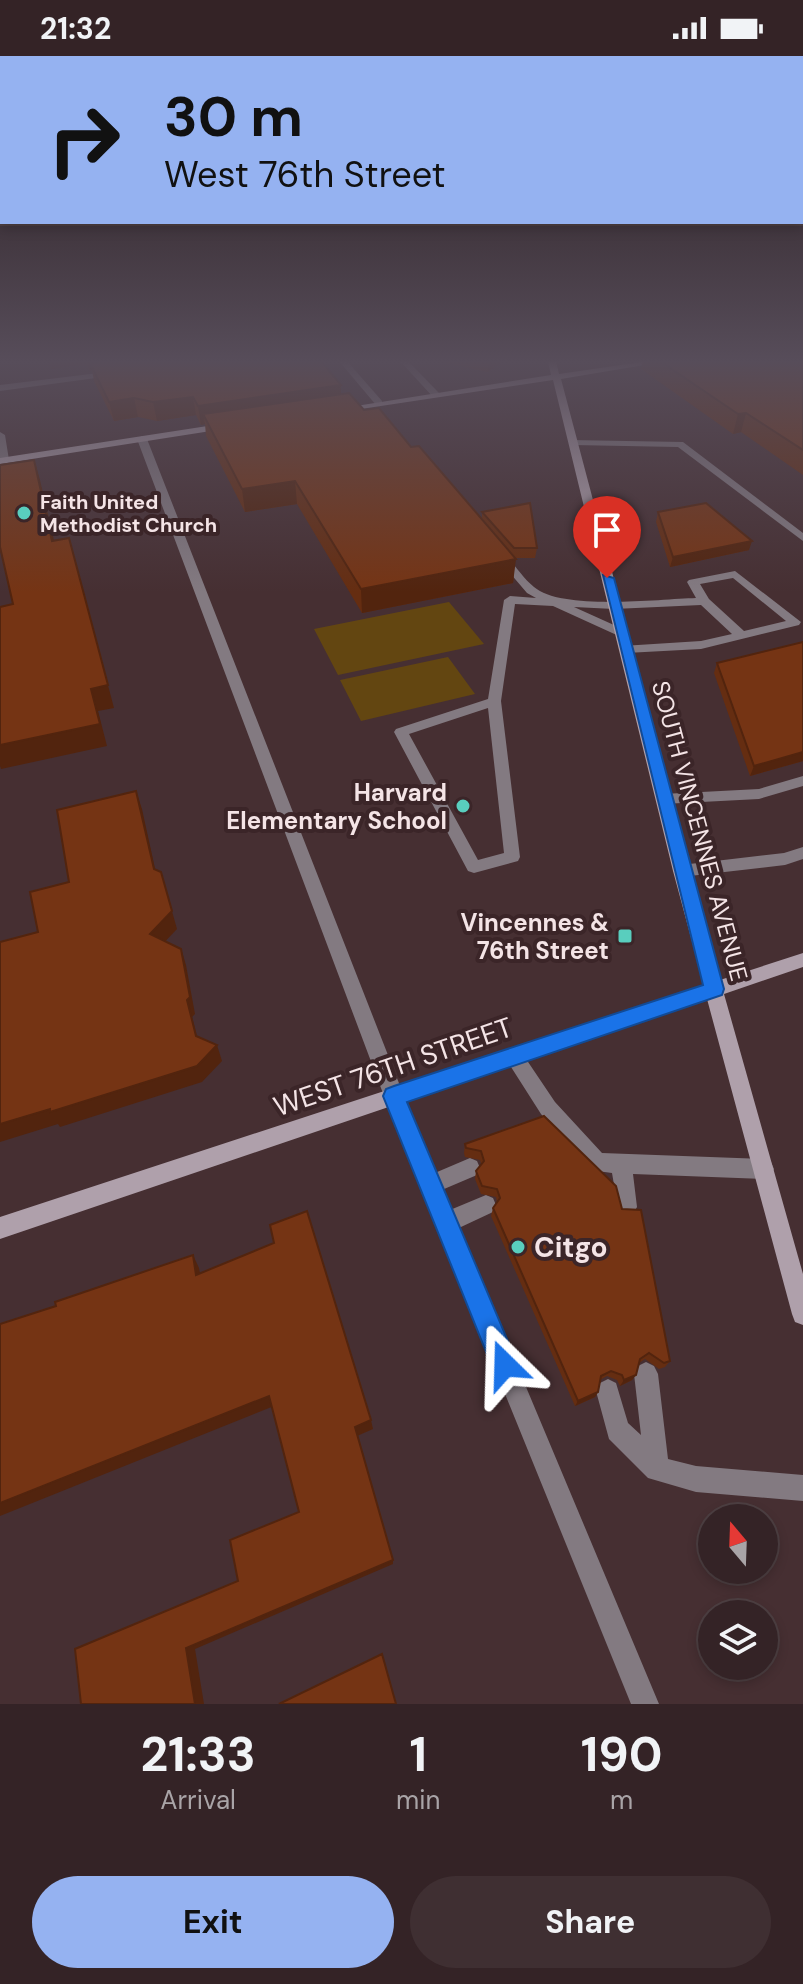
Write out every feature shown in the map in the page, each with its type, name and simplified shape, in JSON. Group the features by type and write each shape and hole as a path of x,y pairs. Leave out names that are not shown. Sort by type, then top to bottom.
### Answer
{"street":[{"path":"0,438 2,460 149,438"},
{"name":"SOUTH VINCENNES AVENUE","path":"572,438 681,871 803,1314"},
{"path":"142,439 394,1096 645,1704"},
{"path":"573,442 680,444 803,538"},
{"path":"492,545 531,591 621,633"},
{"path":"626,649 701,645 795,622 735,574 693,582 704,601 741,635"},
{"path":"494,701 401,732 474,867 512,857 494,701 510,600 614,605 704,601"},
{"path":"663,799 759,794 803,781"},
{"path":"681,871 785,859 803,853"},
{"name":"WEST 76TH STREET","path":"0,1228 803,960"},
{"path":"513,1056 561,1133 591,1165 621,1163 764,1169"},
{"path":"621,1163 626,1207"},
{"path":"430,1185 470,1168"},
{"path":"446,1223 486,1205"},
{"path":"646,1374 657,1469"},
{"path":"608,1391 618,1430 657,1469 696,1479 803,1488"}],"shaded area":[{"path":"449,602 484,644 338,675 314,629"},
{"path":"448,657 475,694 361,721 340,680"}],"building":[{"path":"215,438 404,438 411,447 419,446 516,559 361,589 295,481 242,489"},
{"path":"784,438 803,438 803,450"},
{"path":"34,460 52,541 69,538 108,685 91,689 100,724 0,745 0,607 13,604 0,547 0,465"},
{"path":"530,503 537,548 514,548 482,512"},
{"path":"706,503 752,541 673,557 658,512"},
{"path":"803,642 803,752 754,766 717,663"},
{"path":"136,791 154,869 161,872 172,911 150,934 181,949 190,997 187,1000 196,1036 217,1045 197,1066 50,1112 50,1109 0,1124 0,942 38,932 30,892 69,882 57,810"},
{"name":"Citgo","path":"544,1116 616,1186 622,1209 641,1210 670,1361 664,1363 649,1353 640,1359 636,1375 624,1380 622,1375 611,1371 601,1376 598,1392 578,1401 493,1208 500,1198 497,1189 482,1186 476,1171 484,1161 481,1151 466,1148 465,1144"},
{"path":"307,1211 371,1420 355,1427 393,1560 186,1648 195,1704 81,1704 75,1649 238,1581 230,1540 299,1512 269,1396 0,1503 0,1324 193,1255 196,1275 274,1243 270,1225"},
{"path":"382,1654 396,1704 279,1704"}],"place":[{"name":"Faith United Methodist Church","path":"24,513"},
{"name":"Harvard Elementary School","path":"463,806"},
{"name":"Vincennes & 76th Street","path":"625,936"},
{"name":"Citgo","path":"518,1247"}],"route":[{"path":"505,1365 394,1096 714,989 607,578"}]}
